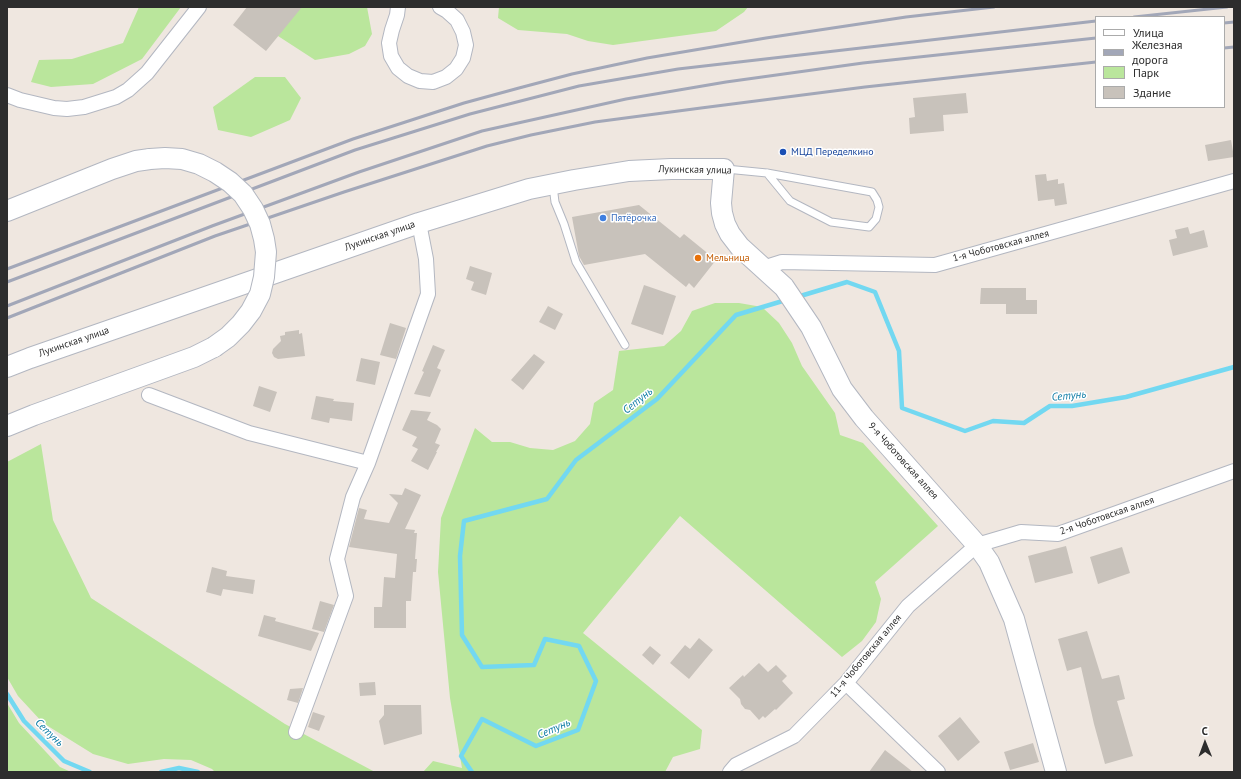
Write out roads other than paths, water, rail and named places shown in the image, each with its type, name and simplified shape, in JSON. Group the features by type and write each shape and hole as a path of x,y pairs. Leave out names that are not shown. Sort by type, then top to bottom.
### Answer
{"street":[{"path":"7,95 20,100 54,108 67,109 84,107 116,97 128,90 147,74 200,7"},
{"path":"398,7 389,43 391,56 398,68 408,76 420,81 433,82 446,77 456,69 463,58 466,45 464,32 457,20 440,7"},
{"path":"7,211 112,169 136,161 150,158 182,159 199,164 215,172 230,182 243,194 253,209 260,224 266,252 264,277 260,294 251,311 241,324 214,347 194,357 7,426"},
{"name":"Лукинская улица","path":"7,367 477,204 553,184 629,171 724,169"},
{"name":"9-я Чоботовская аллея","path":"724,169 721,203 725,224 730,234 740,247 784,287 811,327 842,388 864,418 977,545 989,562 1014,619 1056,772"},
{"name":"1-я Чоботовская аллея","path":"763,268 782,262 935,265 1234,181"},
{"path":"296,732 346,596 337,558 353,497 368,463 428,294 426,259 419,223"},
{"path":"149,395 249,433 368,463"},
{"name":"2-я Чоботовская аллея","path":"977,545 1022,532 1058,534 1234,472"},
{"name":"11-я Чоботовская аллея","path":"730,772 736,765 794,736 846,683 908,606 977,545"},
{"path":"846,683 938,772"}],"lane":[{"name":"Лукинская улица","path":"724,169 767,173 872,192 879,207 876,219 870,227 831,222 790,201 767,173"},
{"path":"553,184 555,202 564,224 576,262 625,346"}],"waterway":[{"name":"Сетунь","path":"797,297 847,282 875,292 899,351 902,408 965,431 993,421 1024,423 1050,406 1072,406 1126,397 1234,367"},
{"name":"Сетунь","path":"472,772 461,756 482,719 536,746 578,730 596,681 579,646 545,639 534,665 482,667 462,635 460,556 464,521 547,499 576,460 657,399 736,315 786,300"},
{"name":"Сетунь","path":"7,694 24,721 64,761 90,772"},
{"name":"Сетунь","path":"161,772 179,768 198,772"}],"railway":[{"path":"7,269 353,139 464,103 519,88 572,74 647,58 906,17 994,7"},
{"path":"1143,16 1227,7"},
{"path":"7,282 355,150 470,114 579,86 678,69 1095,21"},
{"path":"1225,23 1234,22"},
{"path":"7,306 212,226 359,172 482,131 626,99 726,82 863,63 1095,38"},
{"path":"1225,48 1234,47"},
{"path":"7,318 215,236 344,192 487,146 531,135 595,122 701,108 865,87 1095,62"}],"place":[{"name":"МЦД Переделкино","path":"783,152"},
{"name":"Пятёрочка","path":"603,218"},
{"name":"Мельница","path":"698,258"}]}
